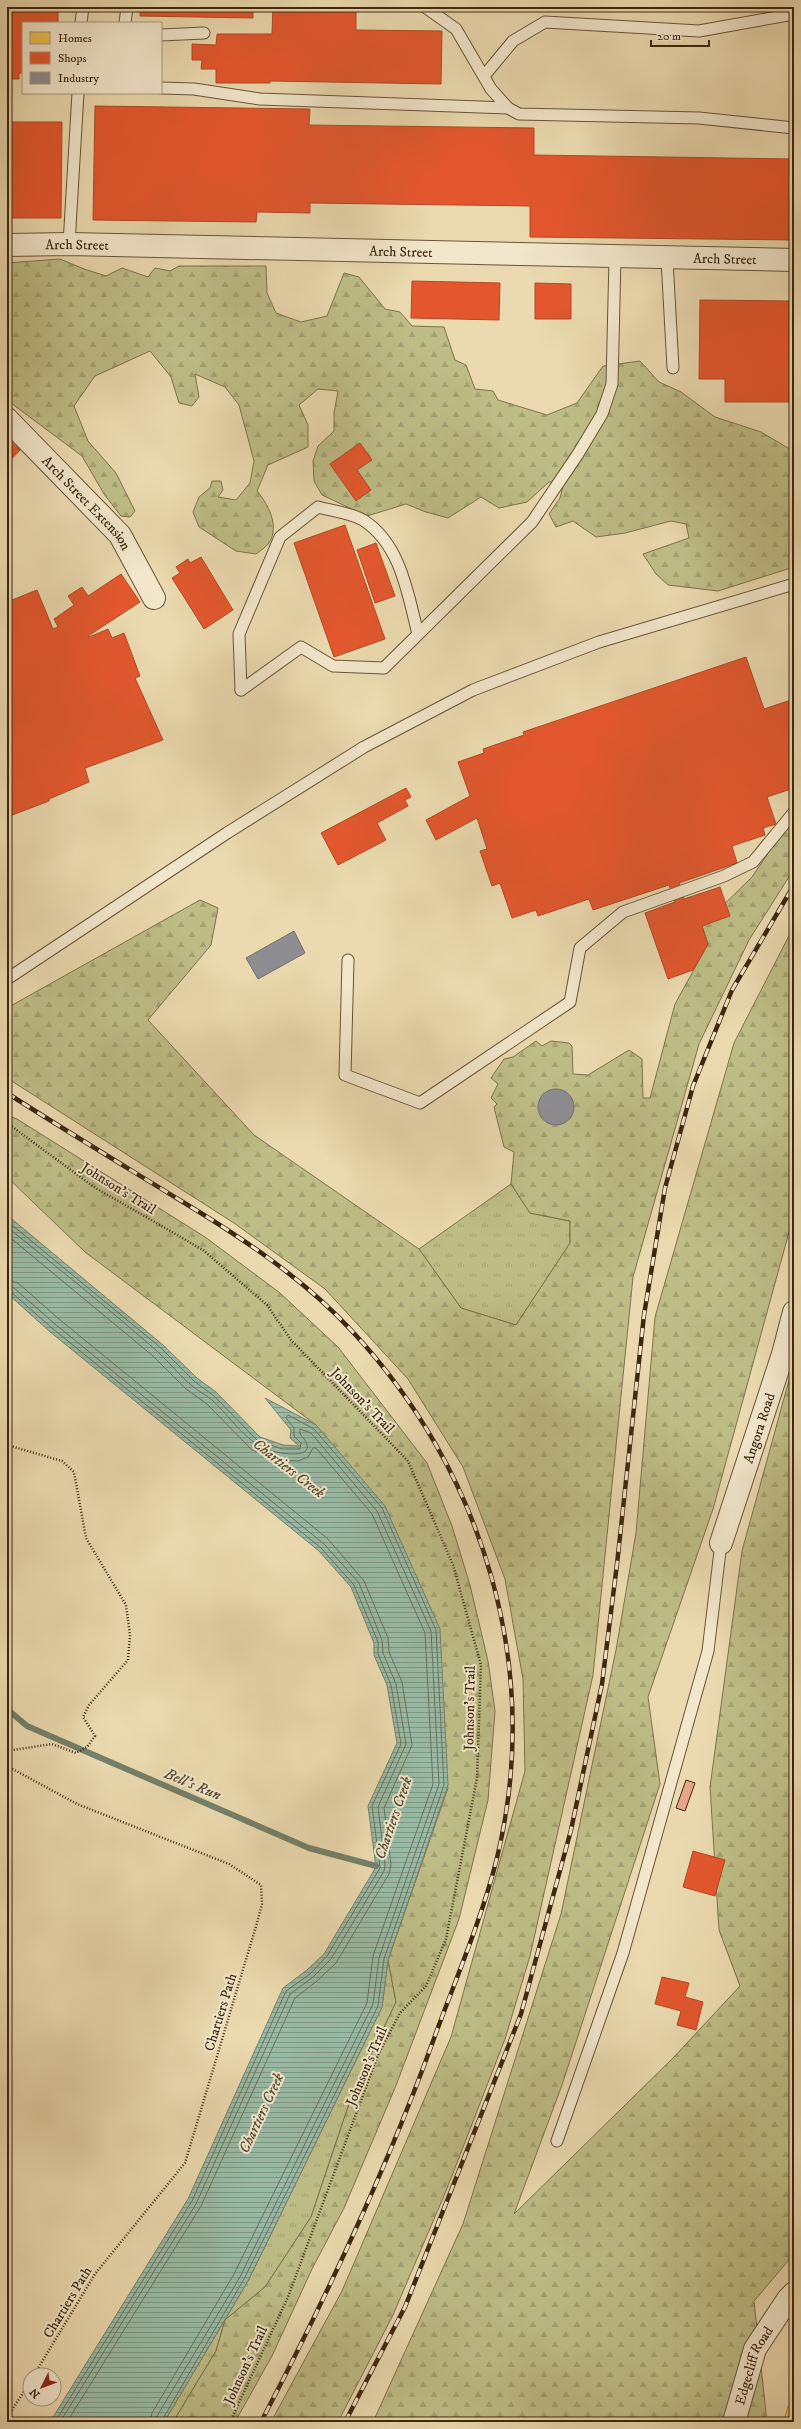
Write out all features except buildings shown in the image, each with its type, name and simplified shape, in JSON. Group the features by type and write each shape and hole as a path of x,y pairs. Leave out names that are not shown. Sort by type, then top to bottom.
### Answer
{"street":[{"name":"Arch Street","path":"7,245 69,244 615,258 794,260"},
{"name":"Arch Street Extension","path":"7,419 120,535 154,598"},
{"name":"Angora Road","path":"721,1543 783,1354 794,1312"},
{"name":"Edgecliff Road","path":"734,2422 755,2349 788,2298 794,2293"}],"lane":[{"path":"81,22 83,7"},
{"path":"125,22 127,7"},
{"path":"425,7 456,29 491,88 508,108 519,114 699,118 794,128"},
{"path":"484,76 513,41 545,22 700,31 794,14"},
{"path":"162,35 204,33"},
{"path":"162,88 194,88 260,99 508,108"},
{"path":"69,244 78,94"},
{"path":"418,634 400,566 385,542 362,520 318,507 280,537 239,634 241,690 301,647 332,666 384,668 532,522 578,454 602,414 612,384 615,258"},
{"path":"667,259 673,368"},
{"path":"7,979 228,833 364,747 474,690 599,642 794,584"},
{"path":"348,960 345,1074 420,1103 570,1002 580,948 623,912 724,876 753,862 794,812"},
{"path":"558,2141 623,1953 708,1651 721,1543"}],"path":[{"name":"Johnson's Trail","path":"7,1123 94,1187 203,1250 267,1306 291,1340 408,1461 453,1565 481,1665 477,1778 446,1939 426,1986 400,2013 378,2056 288,2297 230,2422"},
{"path":"7,1445 62,1461 74,1472 86,1538 126,1605 130,1635 128,1660 98,1694 83,1717 95,1736 87,1747 76,1753 52,1744 8,1751"},
{"name":"Chartiers Path","path":"7,1766 77,1804 229,1864 262,1885 262,1904 257,1923 184,2163 95,2274 39,2367"},
{"path":"7,2418 22,2395"}],"green space":[{"path":"60,259 106,276 122,268 148,277 155,268 170,271 179,266 266,266 267,293 276,313 301,322 327,316 344,273 359,277 385,309 400,312 412,326 444,327 455,360 466,365 475,389 493,391 498,400 547,415 577,403 603,366 640,361 659,382 681,392 715,417 761,432 788,448 794,448 794,567 718,591 668,585 656,574 643,554 689,538 686,524 671,521 625,533 596,537 573,521 556,527 549,514 560,498 564,482 549,482 527,502 499,508 481,497 448,518 426,512 406,504 367,516 322,495 314,481 313,461 318,446 334,431 334,413 338,391 318,389 299,405 308,425 308,447 268,465 257,491 269,509 273,523 272,536 269,543 256,554 236,551 199,527 193,512 199,497 210,488 212,481 221,481 223,490 218,497 236,500 250,483 254,461 239,405 225,387 195,374 199,397 192,406 179,403 171,377 150,351 95,376 74,406 88,441 116,473 135,511 130,517 121,516 104,494 82,456 7,400 7,263"},
{"path":"794,821 794,869 749,940 699,1044 633,1277 593,1675 530,1956 505,2039 446,2191 393,2315 338,2422 271,2422 342,2291 451,2037 525,1771 523,1679 505,1579 463,1467 408,1379 325,1289 234,1223 7,1078 7,1008 200,900 218,908 211,945 148,1020 254,1135 419,1249 461,1308 516,1325 570,1243 570,1221 530,1213 511,1184 514,1152 504,1147 494,1107 497,1104 491,1098 498,1084 491,1078 504,1059 513,1057 536,1041 542,1046 551,1041 569,1043 572,1046 573,1074 588,1075 629,1050 642,1059 643,1098 650,1098 675,1004 708,944 702,926 752,877 781,834"},
{"path":"794,926 794,1214 713,1509 648,1697 660,1784 562,2085 514,2214 674,2057 740,1986 719,1930 710,1787 742,1551 794,1362 794,2254 754,2301 767,2422 373,2422 463,2224 561,1914 616,1650 636,1533 655,1317 734,1043"},
{"path":"7,1115 17,1119 205,1237 280,1293 338,1347 427,1463 452,1526 470,1585 488,1661 495,1711 488,1800 459,1919 395,2088 344,2208 312,2269 272,2356 235,2422 173,2422 216,2351 225,2320 265,2287 311,2217 352,2095 396,2002 388,1960 448,1788 316,1425 85,1252 7,1177"},
{"path":"511,1184 530,1213 570,1221 570,1243 516,1325 461,1308 419,1249"},
{"path":"388,1960 396,2002 352,2095 311,2217 265,2287 225,2320 216,2351 173,2422 164,2422 248,2281 382,2007"}],"water":[{"name":"Chartiers Creek","path":"7,1215 163,1345 197,1378 216,1392 260,1437 283,1445 299,1446 290,1438 291,1430 265,1398 316,1425 385,1506 440,1629 448,1785 388,1960 382,2007 248,2281 164,2422 50,2422 59,2407 62,2407 62,2403 188,2199 283,1988 307,1970 324,1954 376,1867 368,1806 397,1743 387,1685 374,1655 374,1643 351,1587 319,1551 49,1331 7,1293"}],"waterway":[{"name":"Bell's Run","path":"7,1709 27,1726 309,1848 376,1866"}],"railway":[{"path":"345,2422 405,2307 521,2014 571,1830 602,1684 617,1564 644,1315 665,1188 693,1086 732,990 794,885"},
{"path":"7,1093 201,1213 269,1258 312,1292 351,1330 397,1386 436,1446 468,1509 491,1576 506,1645 512,1715 509,1787 497,1858 484,1903 469,1947 398,2133 377,2182 333,2279 261,2422"}]}
